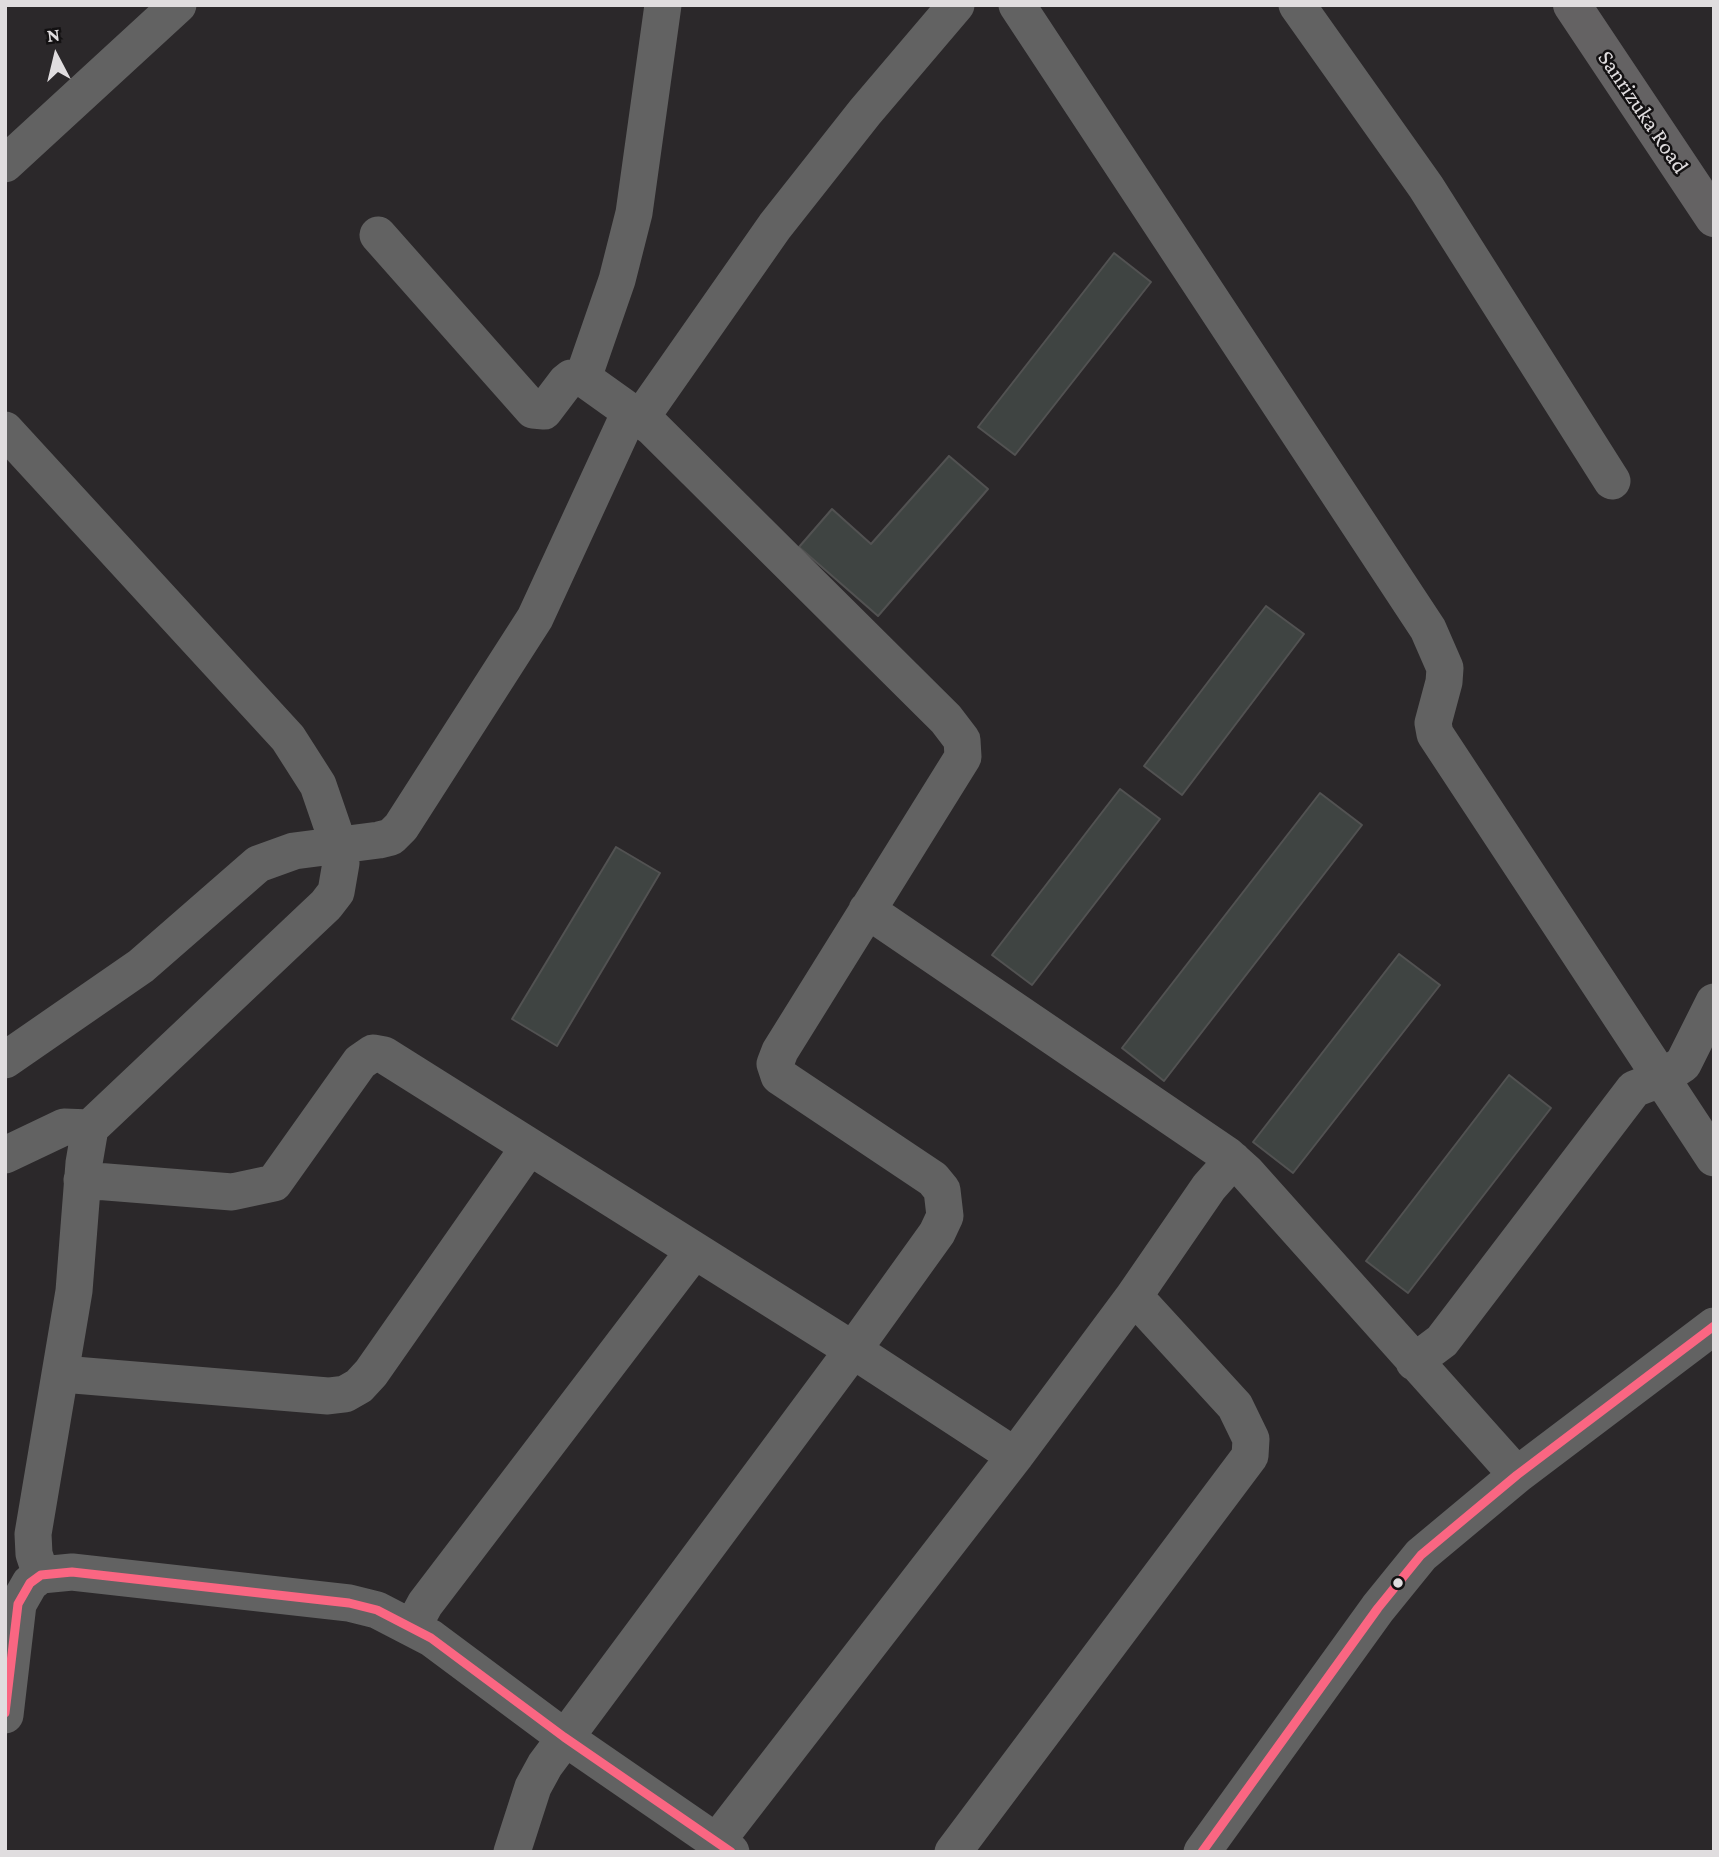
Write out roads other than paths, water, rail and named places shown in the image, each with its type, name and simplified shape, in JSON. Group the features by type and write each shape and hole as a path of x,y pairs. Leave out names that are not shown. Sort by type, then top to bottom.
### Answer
{"main road":[{"name":"Sanrizuka Road","path":"1573,5 1714,218"}],"street":[{"path":"5,164 178,5"},
{"path":"583,378 617,280 634,213 663,5"},
{"path":"5,1060 141,967 258,864 294,850 391,837 401,827 536,618 635,415 775,226 865,112 956,5"},
{"path":"1017,5 1427,629 1441,653 1444,668 1444,682 1433,723 1435,734 1714,1158"},
{"path":"1297,5 1426,187 1612,481"},
{"path":"378,235 533,411 544,411 566,382 583,378 635,415 694,465 946,719 962,740 963,757 780,1051 775,1064 779,1076 933,1180 942,1189 945,1216 937,1233 853,1350 564,1737 533,1787 512,1852"},
{"path":"5,430 288,738 318,785 339,846 340,878 326,905 90,1128 82,1180 74,1291 33,1534 34,1554 41,1575"},
{"path":"867,911 1205,1137 1233,1160 1517,1475"},
{"path":"1414,1362 1442,1341 1634,1089 1660,1079 1683,1064 1714,1002"},
{"path":"82,1180 232,1192 274,1183 360,1062 373,1053 384,1055 853,1350 1015,1456"},
{"path":"5,1155 64,1128 90,1128"},
{"path":"62,1374 328,1396 345,1394 359,1386 371,1373 530,1147"},
{"path":"5,1715 18,1604 30,1583 41,1575 72,1572 349,1603 377,1611 432,1638 564,1737 724,1846 1134,1296 1209,1187 1233,1160"},
{"path":"412,1628 425,1604 694,1251"},
{"path":"953,1852 1250,1456 1251,1439 1236,1406 1134,1296"},
{"path":"1202,1852 1378,1608 1421,1555 1517,1475 1714,1326"}]}
